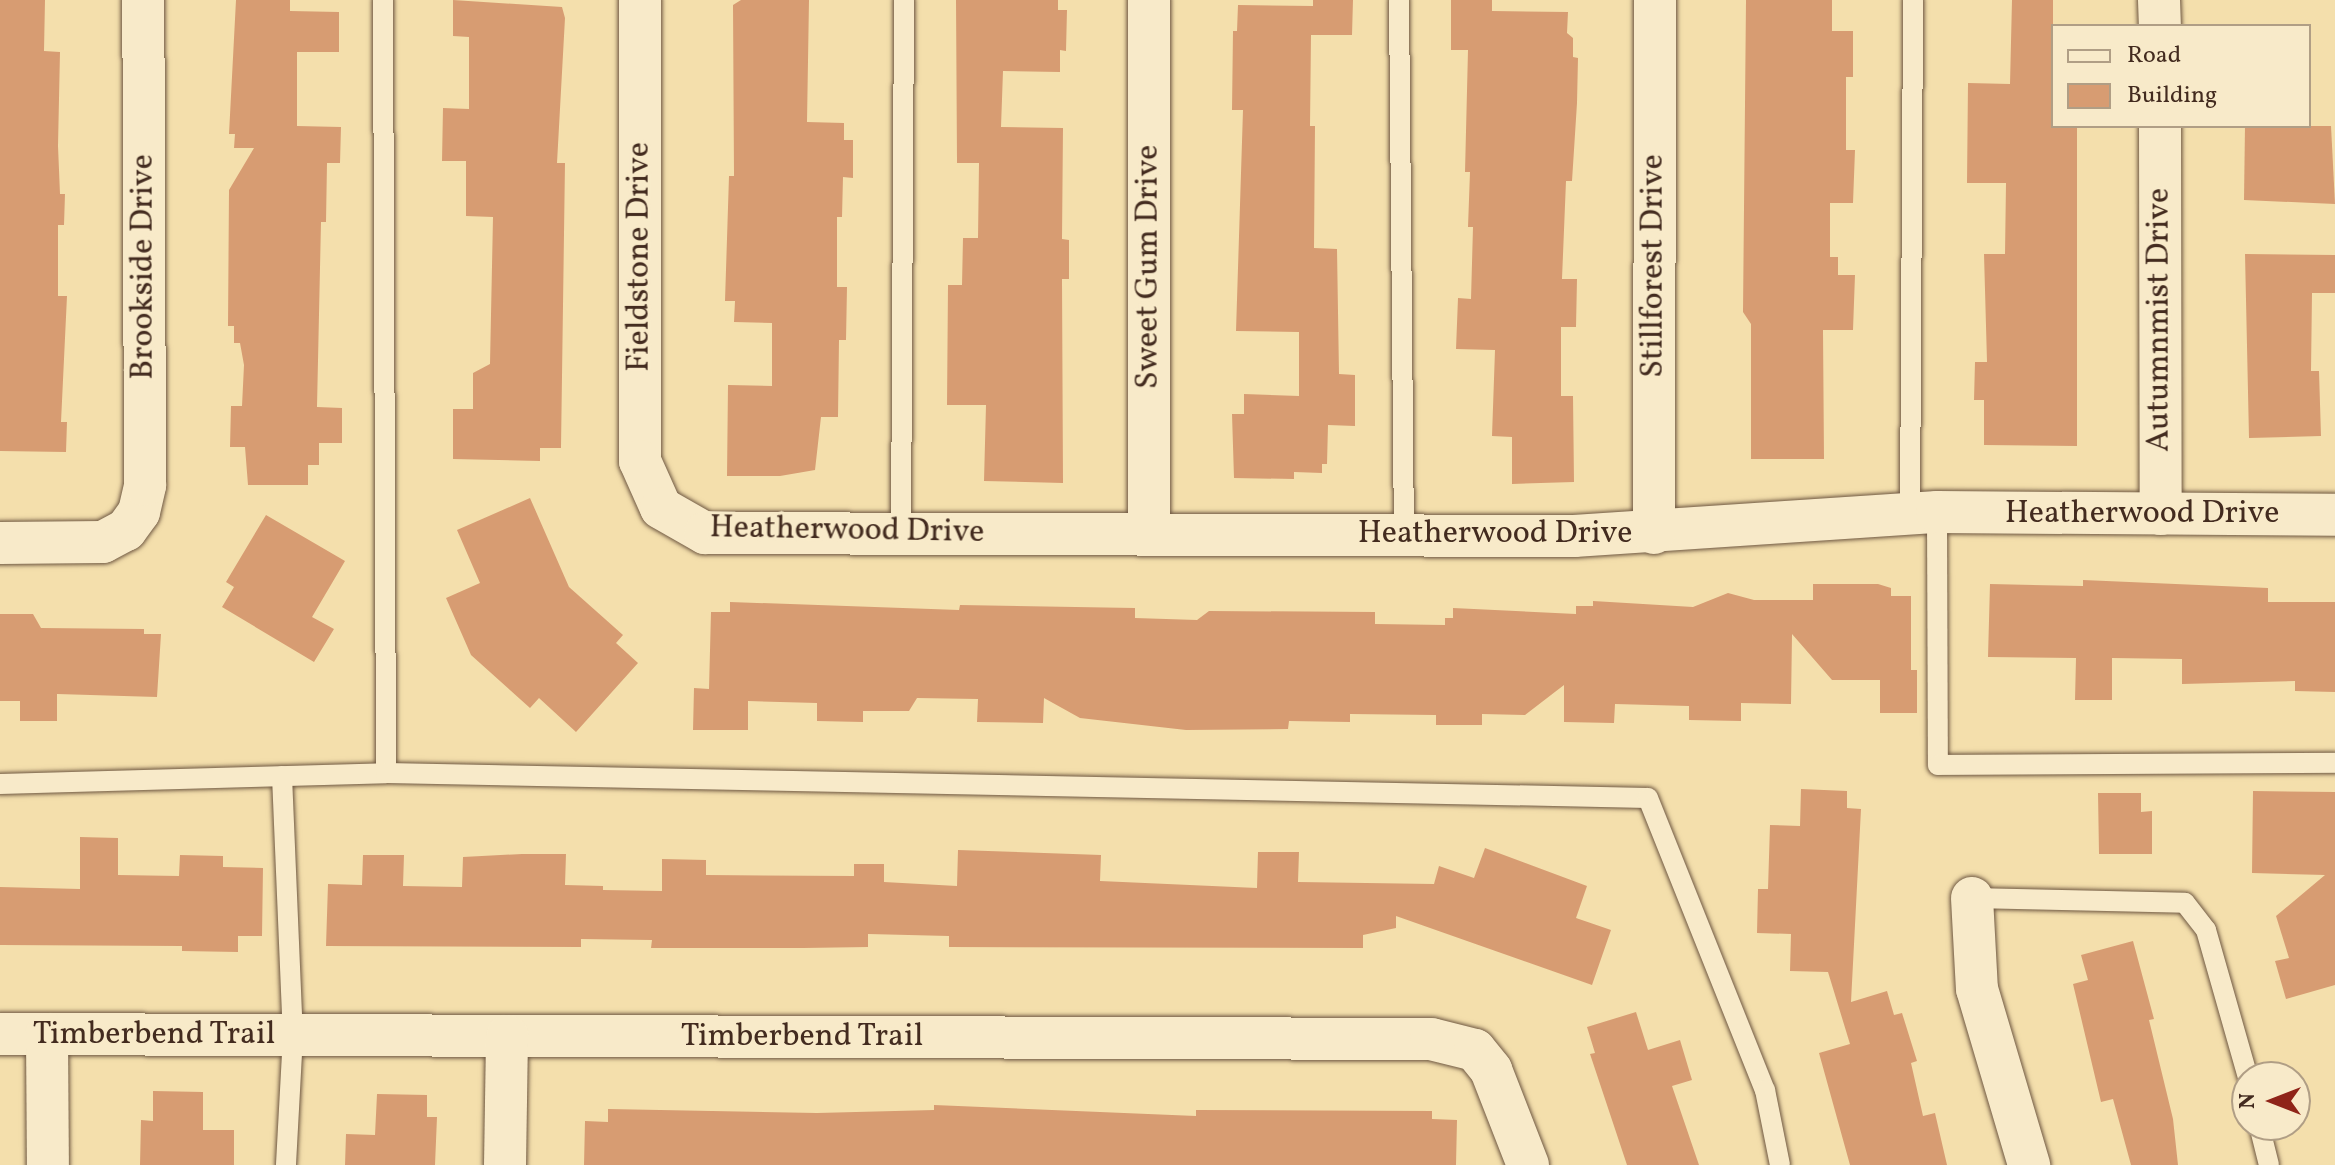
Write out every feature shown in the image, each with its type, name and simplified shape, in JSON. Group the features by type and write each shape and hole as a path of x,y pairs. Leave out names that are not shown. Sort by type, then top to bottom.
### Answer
{"street":[{"name":"Brookside Drive","path":"0,543 103,542 126,530 139,512 145,485 143,0"},
{"name":"Fieldstone Drive","path":"640,0 640,461 661,508"},
{"name":"Sweet Gum Drive","path":"1149,0 1149,535"},
{"name":"Stillforest Drive","path":"1654,533 1655,0"},
{"path":"2159,0 2160,24"},
{"name":"Autumnmist Drive","path":"2160,128 2161,514"},
{"name":"Heatherwood Drive","path":"661,508 705,533 901,534 1404,536 1654,533 1923,513 2335,515"},
{"path":"1972,898 1977,989 2029,1165"},
{"name":"Timberbend Trail","path":"0,1034 1456,1041 1475,1050 1491,1070 1528,1165"},
{"path":"47,1034 48,1165"},
{"path":"505,1165 507,1036"}],"lane":[{"path":"383,0 386,773"},
{"path":"901,534 904,0"},
{"path":"1399,0 1404,536"},
{"path":"1913,0 1923,513 1938,765 2335,763"},
{"path":"0,784 386,773 1648,798 1765,1090 1780,1165"},
{"path":"282,776 293,1035 286,1165"},
{"path":"1972,898 2185,903 2206,930 2243,1061"},
{"path":"2263,1141 2269,1165"}],"building":[{"path":"0,0 45,0 44,51 60,52 58,146 60,194 65,194 64,225 58,225 58,296 67,296 61,422 67,422 66,452 0,451"},
{"path":"236,0 290,0 290,11 339,12 339,52 297,52 297,126 341,127 340,163 327,163 326,222 321,222 317,407 342,408 342,443 319,443 319,465 308,465 308,485 248,485 245,447 230,447 231,406 242,406 244,365 240,343 234,343 234,326 228,326 229,190 254,148 234,148 235,134 229,134"},
{"path":"453,0 562,7 565,18 557,163 565,163 561,448 540,448 540,461 453,459 453,409 473,409 473,373 490,364 493,217 466,216 466,161 442,161 443,108 469,109 469,37 453,36"},
{"path":"741,0 809,0 807,122 844,123 844,140 853,140 853,178 843,177 842,217 837,217 837,287 847,287 846,340 839,340 838,417 821,417 815,470 780,476 727,476 728,385 772,386 772,323 734,322 735,301 725,301 729,176 734,176 733,5"},
{"path":"956,0 1058,0 1058,10 1067,10 1066,51 1060,50 1060,72 1003,71 1001,127 1063,128 1062,239 1069,240 1069,279 1062,279 1063,483 984,481 986,405 947,405 948,285 962,285 963,238 978,238 979,163 957,163"},
{"path":"1313,0 1353,0 1352,35 1311,35 1310,126 1315,126 1314,248 1337,249 1339,374 1355,375 1355,426 1328,425 1327,464 1322,464 1322,473 1294,472 1294,479 1234,478 1232,414 1244,414 1244,394 1299,396 1299,332 1236,331 1243,110 1232,110 1233,31 1237,31 1238,5 1313,6"},
{"path":"1451,0 1492,0 1492,11 1568,12 1567,33 1573,38 1573,57 1578,58 1577,103 1572,181 1566,181 1562,279 1577,279 1576,327 1561,327 1561,396 1573,396 1574,482 1512,484 1512,437 1492,436 1495,350 1456,349 1458,298 1471,299 1473,227 1468,227 1470,172 1465,172 1468,50 1451,50"},
{"path":"1746,0 1832,0 1832,31 1853,31 1853,77 1846,77 1846,150 1855,150 1853,203 1830,203 1830,257 1838,257 1838,275 1855,275 1853,330 1823,330 1824,459 1751,459 1751,324 1743,312"},
{"path":"2012,0 2053,0 2051,128 2077,128 2077,446 1984,445 1984,400 1974,400 1975,362 1987,362 1984,254 2005,254 2006,183 1967,183 1968,83 2010,84"},
{"path":"2331,126 2335,204 2244,200 2245,128"},
{"path":"2245,254 2335,255 2335,293 2312,293 2311,371 2319,371 2321,436 2249,438"},
{"path":"530,498 569,587 623,635 616,643 638,663 576,732 539,698 530,708 471,655 446,598 480,583 457,530"},
{"path":"266,515 345,561 312,617 334,629 314,662 222,607 234,587 226,582"},
{"path":"2083,580 2268,588 2268,602 2335,602 2335,692 2295,691 2295,681 2182,684 2182,659 2112,658 2112,700 2075,700 2076,658 1988,657 1990,584 2083,586"},
{"path":"1813,584 1878,584 1891,588 1891,596 1911,596 1911,670 1917,670 1917,713 1880,713 1880,680 1832,680 1792,634 1791,704 1741,703 1741,721 1689,720 1689,706 1615,704 1614,723 1564,722 1564,685 1525,715 1482,714 1482,725 1436,725 1436,715 1350,714 1350,722 1289,721 1288,729 1186,730 1080,718 1044,698 1043,723 977,722 978,699 917,698 909,711 863,711 863,722 817,721 817,703 748,701 748,730 693,730 694,688 709,689 711,612 730,612 730,602 959,610 960,605 1135,608 1135,618 1197,620 1209,611 1375,612 1375,624 1445,625 1445,618 1453,618 1453,608 1576,614 1576,606 1593,606 1593,601 1693,607 1728,593 1754,600 1813,600"},
{"path":"0,614 33,614 41,628 144,629 144,634 161,634 157,697 57,694 57,721 20,721 20,701 0,701"},
{"path":"1801,789 1847,791 1847,808 1861,809 1851,1002 1887,991 1894,1015 1902,1013 1917,1061 1911,1063 1923,1116 1935,1113 1947,1165 1850,1165 1819,1053 1850,1044 1828,972 1790,971 1791,934 1757,933 1758,889 1768,889 1770,825 1800,826"},
{"path":"2253,791 2335,792 2335,985 2286,999 2275,961 2289,958 2276,916 2325,875 2252,873"},
{"path":"2098,793 2141,793 2141,812 2152,811 2152,854 2099,854"},
{"path":"80,837 118,838 118,875 179,876 180,855 223,856 223,867 263,868 262,936 238,936 238,952 182,951 182,946 0,945 0,887 80,889"},
{"path":"1485,848 1587,886 1576,918 1611,930 1592,985 1396,916 1396,928 1363,935 1363,948 949,947 949,936 868,934 868,947 651,948 652,940 581,939 581,947 326,946 328,884 362,885 363,855 404,855 403,886 462,887 463,857 566,854 565,885 603,886 603,890 662,891 662,859 706,860 706,875 854,876 854,864 884,864 884,882 957,886 958,850 1101,855 1100,881 1257,888 1258,852 1299,852 1298,882 1434,884 1439,866 1474,878"},
{"path":"2133,941 2154,1019 2149,1020 2173,1119 2178,1165 2131,1165 2113,1099 2101,1102 2073,984 2088,980 2081,955"},
{"path":"1636,1012 1648,1050 1680,1040 1692,1080 1672,1086 1699,1165 1627,1165 1590,1054 1595,1053 1587,1027"},
{"path":"153,1091 203,1092 203,1130 234,1130 234,1165 140,1165 141,1120 153,1121"},
{"path":"377,1094 427,1095 427,1117 437,1117 435,1165 345,1165 346,1134 375,1135"},
{"path":"934,1105 1196,1116 1196,1110 1432,1111 1432,1119 1457,1120 1456,1165 584,1165 585,1121 608,1122 608,1109 817,1113 934,1110"}]}
